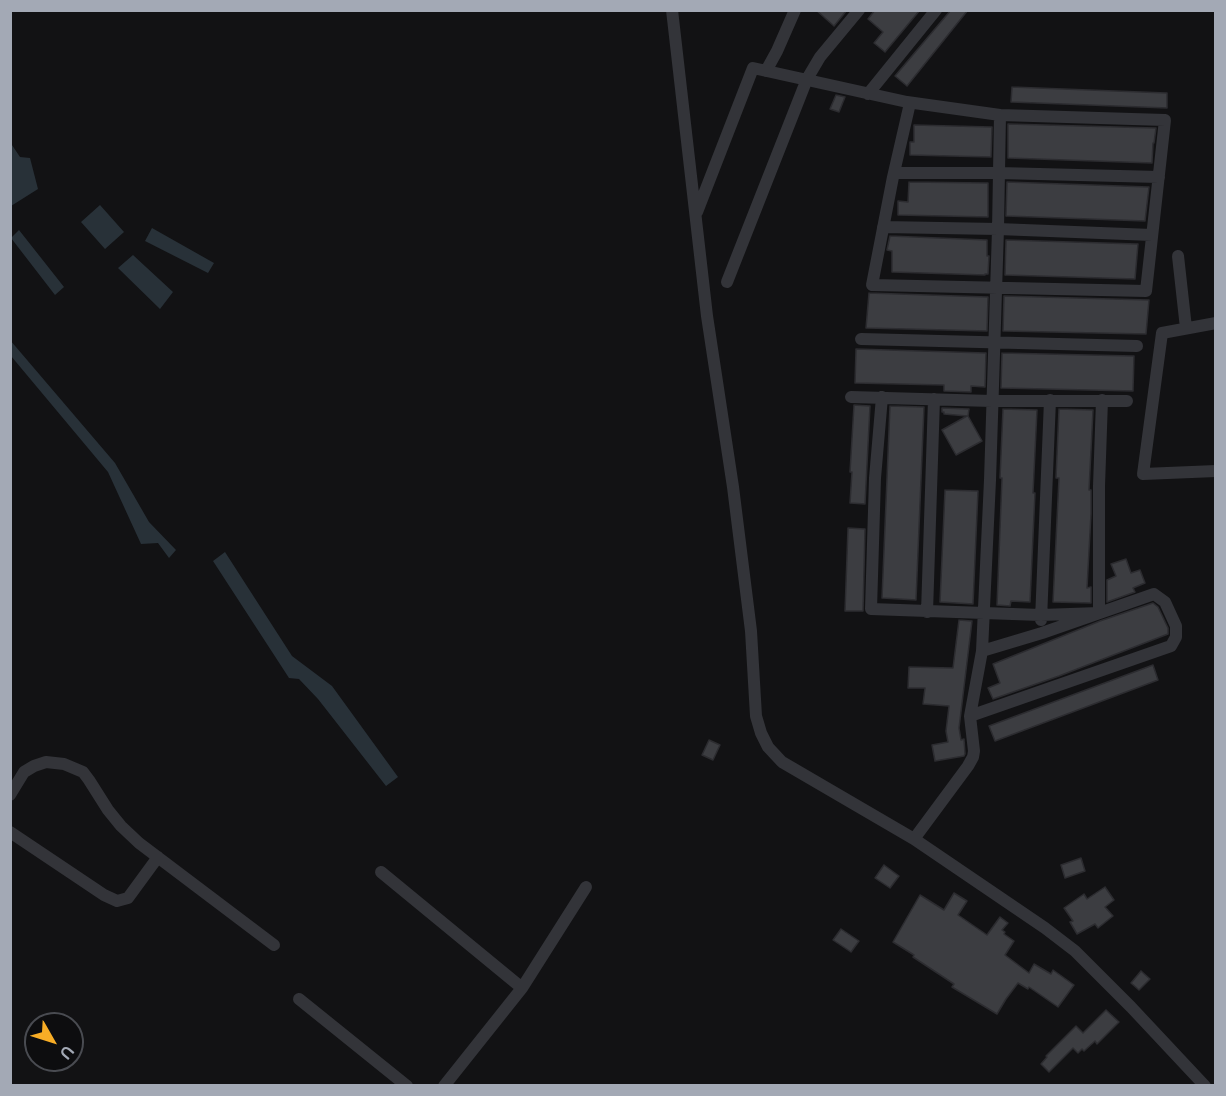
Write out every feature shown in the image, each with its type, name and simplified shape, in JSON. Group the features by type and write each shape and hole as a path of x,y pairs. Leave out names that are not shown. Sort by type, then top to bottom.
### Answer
{"street":[{"path":"672,10 707,316 735,498 751,631 756,716 761,733 768,747 783,762 914,839 1075,951 1205,1086"},
{"path":"766,71 795,10"},
{"path":"727,282 807,79 820,57 859,10"},
{"path":"868,94 936,10"},
{"path":"695,216 753,68 910,103 1000,115 1165,120 1146,291 872,285 910,103"},
{"path":"914,839 974,757 970,716 982,651 990,480 1000,115"},
{"path":"894,172 1159,177"},
{"path":"883,227 1152,235"},
{"path":"1178,256 1186,328"},
{"path":"1215,324 1162,333 1143,474 1215,471"},
{"path":"861,339 1137,346"},
{"path":"851,397 992,401 1127,401"},
{"path":"882,397 875,478 871,609 983,614 1099,613"},
{"path":"927,612 934,399"},
{"path":"1042,633 1050,400"},
{"path":"1099,613 1098,486 1102,400"},
{"path":"970,716 1171,646 1176,637 1176,626 1165,602 1155,594 982,651"},
{"path":"10,795 24,772 34,766 46,762 75,767 83,772 108,810 139,843 274,945"},
{"path":"10,832 104,895 117,901 128,898 158,858"},
{"path":"381,872 522,988"},
{"path":"444,1086 522,988 586,887"},
{"path":"299,999 407,1086"}],"shaded area":[{"path":"10,142 20,157 30,158 38,189 11,206"},
{"path":"100,205 124,232 105,249 81,222"},
{"path":"152,228 214,263 208,273 145,241"},
{"path":"19,230 64,287 55,295 11,238"},
{"path":"133,255 173,292 160,309 118,268"},
{"path":"10,340 115,463 149,522 176,550 169,558 158,543 141,544 108,472 11,356"},
{"path":"225,552 292,656 332,686 398,777 386,786 318,699 299,679 289,678 213,561"}],"building":[{"path":"816,10 847,10 834,26"},
{"path":"875,10 920,10 885,52 874,43 883,32 868,19"},
{"path":"951,10 968,10 907,86 895,76"},
{"path":"1012,87 1167,93 1167,108 1011,102"},
{"path":"836,95 845,97 839,112 830,109"},
{"path":"1008,124 1156,128 1152,163 1008,158"},
{"path":"914,125 992,127 991,157 910,155 910,142 914,142"},
{"path":"909,182 988,183 988,217 898,215 898,201 908,202"},
{"path":"1007,182 1149,187 1145,221 1006,216"},
{"path":"890,236 987,240 988,274 892,272 892,251 887,250"},
{"path":"1006,240 1138,244 1135,279 1005,275"},
{"path":"869,293 988,297 987,331 866,328"},
{"path":"1004,296 1149,300 1146,334 1003,331"},
{"path":"856,349 986,353 985,387 971,386 971,392 944,391 944,385 855,383"},
{"path":"1002,353 1134,356 1133,391 1001,388"},
{"path":"854,405 870,406 865,504 850,503"},
{"path":"890,406 924,407 916,600 882,598"},
{"path":"942,408 969,409 968,416 982,441 956,455 942,430 967,416 944,414"},
{"path":"1003,409 1037,410 1030,602 1011,601 1010,606 997,605"},
{"path":"1059,409 1093,410 1087,588 1091,587 1091,603 1053,602 1059,478 1056,478"},
{"path":"945,490 978,491 973,604 940,602"},
{"path":"848,528 865,529 863,611 845,611"},
{"path":"1126,559 1131,573 1140,570 1145,583 1133,588 1135,592 1107,602 1107,580 1116,576 1111,564"},
{"path":"1153,603 1158,607 1168,628 1168,634 993,699 988,688 1000,683 993,664 1100,621"},
{"path":"959,620 972,621 959,728 961,740 964,739 965,754 935,761 932,745 948,742 946,731 949,706 923,704 925,688 908,688 909,667 953,668"},
{"path":"1153,665 1158,680 995,741 989,726"},
{"path":"709,740 720,745 713,760 702,755"},
{"path":"1081,858 1085,871 1065,878 1061,865"},
{"path":"884,865 899,876 890,888 875,878"},
{"path":"1105,887 1114,900 1105,907 1113,916 1098,928 1095,924 1077,934 1070,922 1073,921 1064,908 1084,894 1087,899"},
{"path":"954,893 967,901 958,915 987,935 1000,917 1008,923 1002,930 1014,941 1005,955 1029,973 1034,964 1051,974 1053,970 1074,985 1058,1007 1029,987 1028,989 1018,983 997,1014 952,987 954,984 893,942 920,895 944,910"},
{"path":"841,929 859,941 851,952 833,940"},
{"path":"1141,971 1150,979 1139,990 1131,983"},
{"path":"1106,1010 1119,1022 1097,1044 1095,1041 1084,1051 1082,1049 1078,1053 1073,1048 1049,1072 1041,1064 1076,1026 1083,1033"}]}
